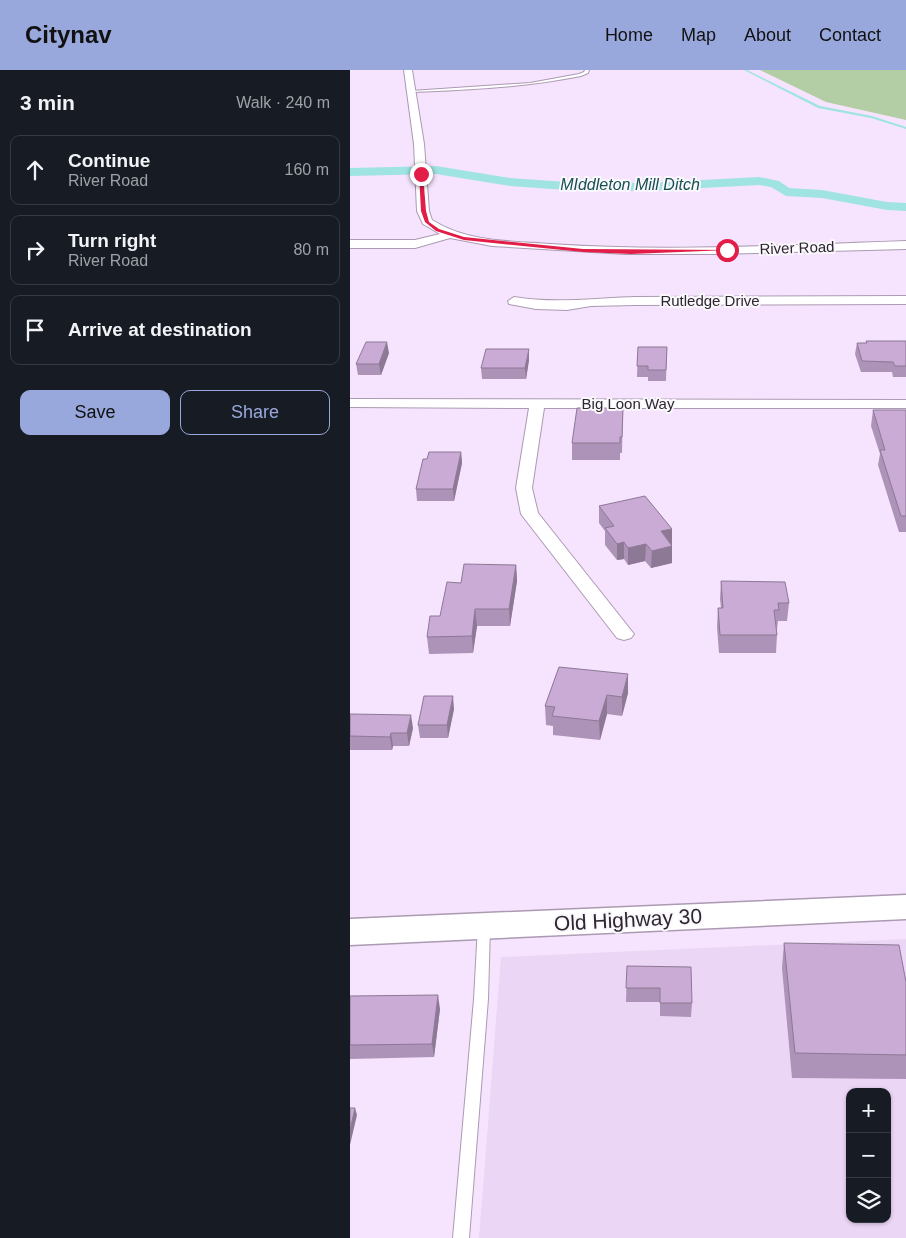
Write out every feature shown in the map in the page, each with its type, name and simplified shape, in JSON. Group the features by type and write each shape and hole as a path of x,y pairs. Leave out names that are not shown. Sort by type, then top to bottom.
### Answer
{"street":[{"name":"River Road","path":"408,70 413,91 424,211 427,222 449,235 509,244 631,252 906,245"},
{"path":"350,244 415,244 449,235"},
{"name":"Rutledge Drive","path":"514,302 567,306 591,302 635,301 906,300"},
{"name":"Big Loon Way","path":"350,403 906,404"},
{"path":"537,403 524,488 530,514 624,634"},
{"name":"Old Highway 30","path":"350,932 906,907"}],"lane":[{"path":"413,91 530,84 580,75 586,73 587,70"},
{"path":"461,1238 481,999 484,926"}],"shaded area":[{"path":"906,939 906,1238 479,1238 501,957"}],"green space":[{"path":"760,70 906,70 906,120 826,102"}],"building":[{"path":"866,341 906,341 906,366 895,366 893,362 862,361 857,343 867,343"},
{"path":"366,342 387,342 379,364 356,364"},
{"path":"638,347 667,347 666,370 648,370 648,366 637,366"},
{"path":"486,349 529,349 525,368 481,368"},
{"path":"577,408 623,408 620,443 572,443"},
{"path":"873,410 906,410 906,516 901,516 880,450 885,450"},
{"path":"429,452 461,452 453,489 416,489 423,459 427,459"},
{"path":"645,496 672,529 661,531 672,546 652,551 646,544 628,548 624,542 617,544 605,528 614,526 599,506"},
{"path":"464,564 516,565 509,609 475,609 472,636 427,637 430,616 440,616 447,582 461,583"},
{"path":"721,581 785,582 789,603 778,603 779,610 774,610 777,635 720,635 718,608 723,608"},
{"path":"559,667 628,674 622,697 607,695 599,721 552,716 555,707 545,706"},
{"path":"424,696 453,696 447,725 418,725"},
{"path":"350,714 411,715 407,733 391,733 390,737 350,736"},
{"path":"784,943 899,945 906,982 906,1055 795,1053"},
{"path":"627,966 691,967 692,1003 660,1003 660,988 626,988"},
{"path":"438,995 432,1044 350,1045 350,996"},
{"path":"350,1108 355,1108 350,1130"}],"waterway":[{"path":"745,70 819,107 872,117 906,128"},
{"name":"MIddleton Mill Ditch","path":"350,172 436,170 510,182 566,186 646,187 759,181 775,184 786,192 822,194 887,206 906,207"}],"route":[{"path":"421,174 424,211 427,222 437,230 449,235 500,243 583,250 631,252 727,250"}]}
